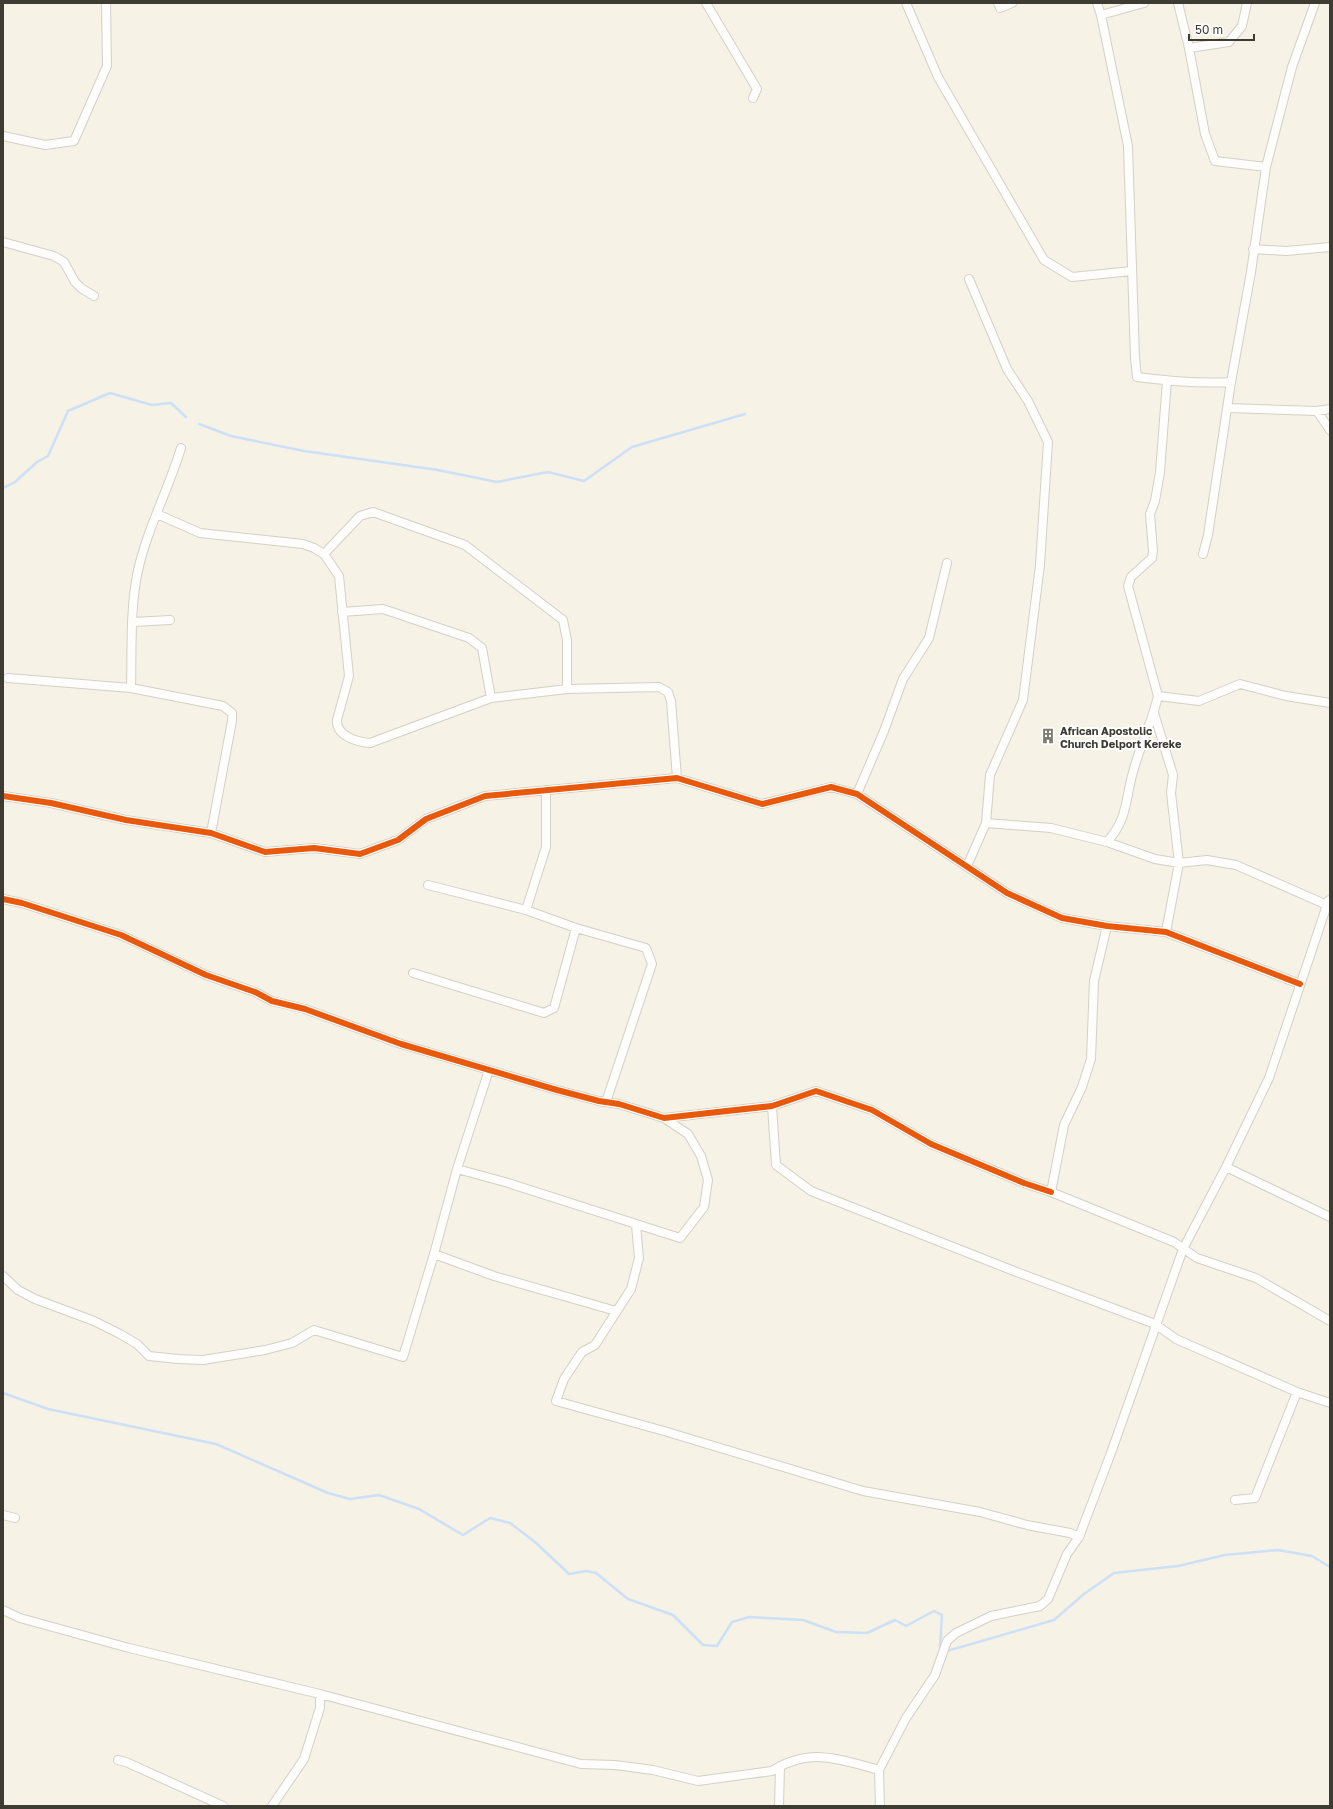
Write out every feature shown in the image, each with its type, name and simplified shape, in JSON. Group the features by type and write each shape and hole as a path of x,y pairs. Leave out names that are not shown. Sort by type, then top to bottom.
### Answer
{"street":[{"path":"3,136 45,144 74,141 107,66 106,3"},
{"path":"706,3 757,90 752,98"},
{"path":"906,3 938,77 1044,260 1072,276 1132,272"},
{"path":"998,3 1000,8 1012,3"},
{"path":"1097,3 1101,15 1128,146 1134,358 1137,377 1167,381 1213,383 1231,382"},
{"path":"1101,15 1144,3"},
{"path":"1178,3 1189,48 1205,134 1215,161 1266,167"},
{"path":"1189,48 1229,42 1242,26 1247,3"},
{"path":"1203,554 1208,535 1231,382 1251,272 1253,249 1266,167 1292,67 1315,3"},
{"path":"3,242 54,256 64,262 75,282 81,288 94,296"},
{"path":"1253,249 1286,251 1330,248"},
{"path":"967,866 986,823 990,775 1023,700 1040,565 1048,442 1028,401 1007,369 969,279"},
{"path":"1107,842 1117,832 1123,818 1133,772 1154,713 1158,696 1128,586 1131,577 1152,558 1153,551 1150,514 1155,501 1160,472 1167,381"},
{"path":"1228,408 1317,411 1330,409"},
{"path":"1317,411 1330,430"},
{"path":"131,688 133,622 137,575 149,533 174,472 181,448"},
{"path":"324,554 360,516 373,512 465,545 564,620 567,640 567,689"},
{"path":"158,514 200,533 303,544 324,554 339,576 349,676 336,725 343,734 361,742 370,743 491,698 567,689 658,687 668,692 671,701 677,778"},
{"path":"857,794 884,731 903,679 930,638 947,564"},
{"path":"342,612 383,609 469,638 482,648 491,698"},
{"path":"133,622 170,620"},
{"path":"8,678 131,688 223,706 232,713 232,721 211,833"},
{"path":"1158,696 1198,701 1240,684 1286,696 1330,703"},
{"path":"1154,713 1173,775 1171,794 1179,863 1166,932"},
{"path":"3,796 51,803 126,820 211,833 266,852 314,848 360,854 398,840 426,819 486,796 677,778 762,804 831,787 857,794 1007,893 1062,918 1107,926 1166,932 1300,984"},
{"path":"526,910 546,847 546,790"},
{"path":"880,1806 879,1770 906,1718 935,1675 947,1641 956,1633 991,1616 1040,1606 1048,1599 1067,1554 1079,1537 1111,1453 1155,1324 1183,1249 1226,1167 1269,1078 1329,903 1236,865 1207,860 1179,863 1155,859 1107,842 1051,828 986,823"},
{"path":"428,885 526,910 576,928 646,948 652,964 606,1102"},
{"path":"3,899 22,902 121,935 206,975 255,992 272,1001 305,1009 376,1036 489,1070 606,1102 619,1104 664,1118 688,1134 701,1156 708,1180 704,1207 680,1238 505,1182 457,1169"},
{"path":"1051,1192 1064,1125 1082,1087 1091,1058 1094,981 1107,926"},
{"path":"413,973 544,1013 554,1008 576,928"},
{"path":"3,1276 18,1290 35,1299 94,1321 120,1334 137,1344 150,1356 203,1360 265,1350 292,1343 314,1330 403,1356 434,1254 457,1169 489,1070"},
{"path":"664,1118 772,1106 816,1091 872,1110 931,1144 1024,1184 1051,1192 1174,1242 1197,1258 1256,1278 1330,1321"},
{"path":"772,1106 776,1165 811,1191 1014,1271 1155,1324 1176,1339 1297,1392 1330,1404"},
{"path":"1226,1167 1330,1217"},
{"path":"636,1225 639,1258 631,1289 595,1345 582,1352 564,1379 556,1401 664,1431 863,1491 980,1512 1015,1522 1070,1533 1079,1537"},
{"path":"434,1254 522,1285 616,1311"},
{"path":"1235,1500 1255,1498 1297,1392"},
{"path":"3,1515 15,1518"},
{"path":"3,1610 20,1618 129,1648 320,1694 581,1764 653,1770 698,1781 772,1771 780,1766 804,1758 831,1757 879,1770"},
{"path":"272,1806 304,1759 320,1708 320,1694"},
{"path":"118,1760 126,1762 224,1806"},
{"path":"779,1806 780,1766"}],"waterway":[{"path":"3,488 15,482 37,462 48,456 68,411 110,393 152,405 171,403 186,417"},
{"path":"199,424 231,436 304,451 438,470 497,482 548,472 584,481 632,447 745,414"},
{"path":"3,1393 48,1409 216,1444 328,1493 350,1499 379,1495 419,1509 463,1535 490,1518 510,1523 535,1542 569,1574 586,1571 596,1573 628,1599 673,1615 703,1645 717,1646 732,1622 749,1617 803,1620 836,1632 867,1633 895,1620 906,1626 934,1611 942,1615 940,1647"},
{"path":"947,1651 1054,1620 1084,1594 1114,1573 1178,1566 1225,1555 1278,1550 1312,1556 1330,1567"}],"cycle path":[{"path":"3,796 51,803 126,820 211,833 265,852 314,848 360,854 398,840 426,819 485,796 677,778 762,804 831,787 857,794 1007,893 1062,918 1107,926 1166,932 1300,984"},
{"path":"3,899 22,903 121,935 206,975 255,992 272,1001 305,1009 401,1044 557,1090 599,1101 619,1104 664,1118 772,1106 816,1091 872,1110 931,1144 1024,1183 1051,1192"}],"place":[{"name":"African Apostolic Church Delport Kereke","path":"1048,736"}]}
